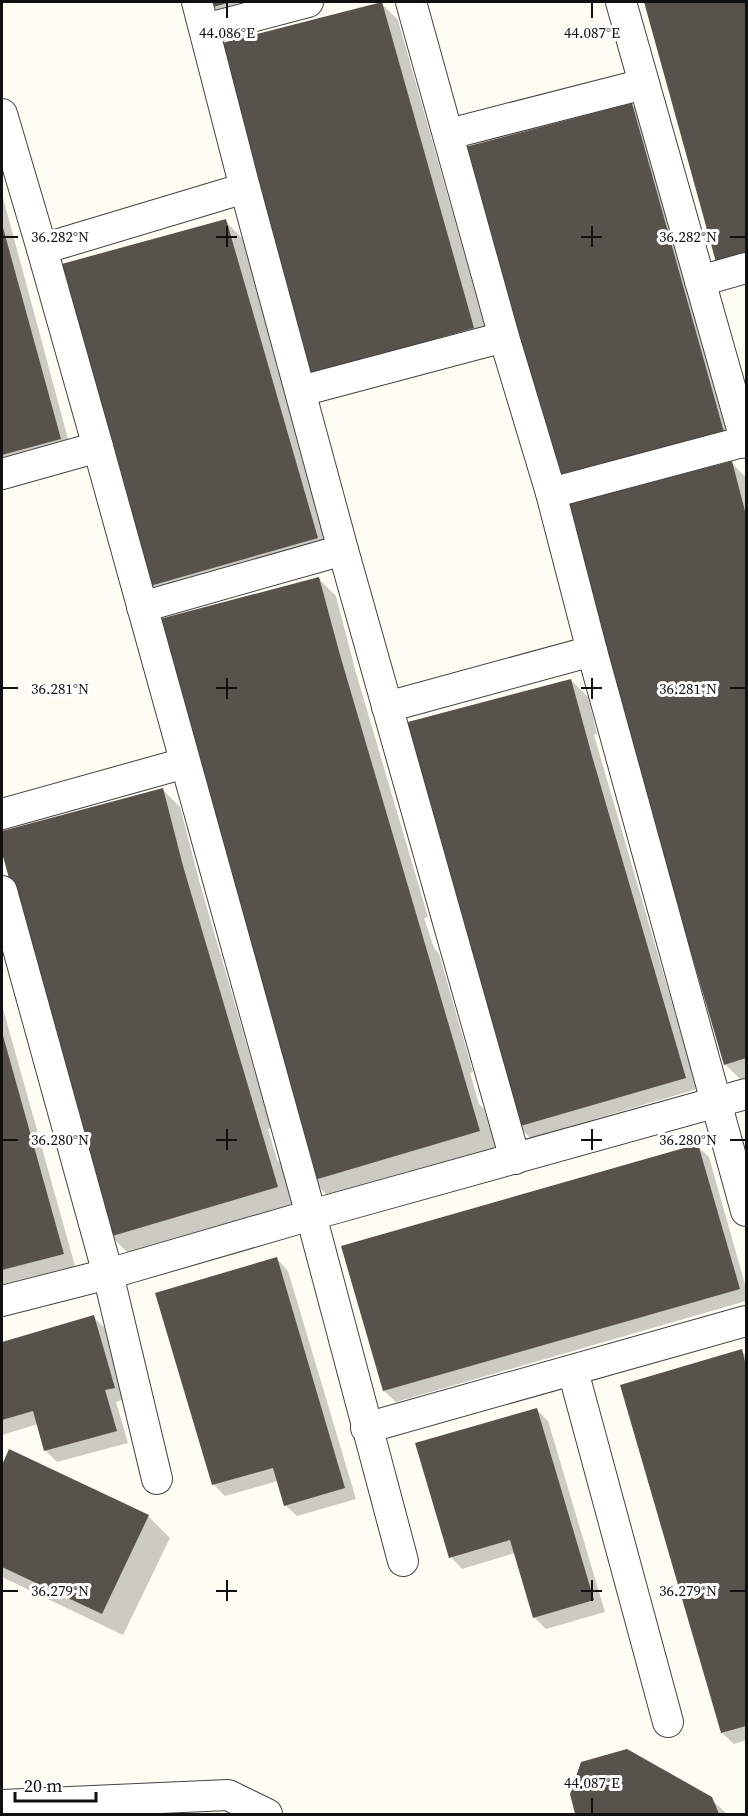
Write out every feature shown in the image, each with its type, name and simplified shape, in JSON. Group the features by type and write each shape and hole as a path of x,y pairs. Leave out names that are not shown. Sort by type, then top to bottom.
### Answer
{"street":[{"path":"308,2 201,15 245,188 387,707 515,1159"},
{"path":"411,2 504,337 551,493 592,651 747,1211"},
{"path":"551,493 746,442 621,2"},
{"path":"449,134 644,84"},
{"path":"2,114 98,447 311,1215 403,1561"},
{"path":"42,249 245,188"},
{"path":"700,281 747,268"},
{"path":"301,391 504,337"},
{"path":"2,474 98,447"},
{"path":"142,607 344,550"},
{"path":"387,707 592,651"},
{"path":"2,814 185,763"},
{"path":"2,891 108,1274 157,1479"},
{"path":"2,1301 108,1274 747,1094"},
{"path":"366,1428 747,1321"},
{"path":"573,1371 668,1722"},
{"path":"2,1805 228,1795 267,1815"}],"building":[{"path":"204,2 231,2 206,9"},
{"path":"382,2 474,328 306,376 214,45"},
{"path":"644,2 746,2 746,253 716,262"},
{"path":"632,103 724,432 556,478 465,147"},
{"path":"226,219 318,538 150,586 58,265"},
{"path":"2,224 61,439 2,455"},
{"path":"732,461 746,515 746,1058 724,1065 656,833 565,505"},
{"path":"319,577 480,1131 311,1181 152,621"},
{"path":"571,679 686,1078 517,1127 404,723"},
{"path":"163,788 183,866 278,1187 109,1237 2,853 2,831"},
{"path":"2,1032 64,1254 2,1270"},
{"path":"698,1144 740,1289 383,1391 341,1246"},
{"path":"277,1257 345,1488 284,1506 273,1468 212,1485 155,1293"},
{"path":"94,1315 115,1388 105,1390 117,1431 44,1451 33,1411 2,1420 2,1342"},
{"path":"742,1349 746,1366 746,1726 721,1733 620,1385"},
{"path":"537,1408 594,1600 533,1618 510,1540 449,1558 415,1443"},
{"path":"9,1449 149,1515 102,1614 2,1567 2,1465"},
{"path":"627,1749 712,1797 719,1814 575,1814 570,1794 581,1762"}]}
